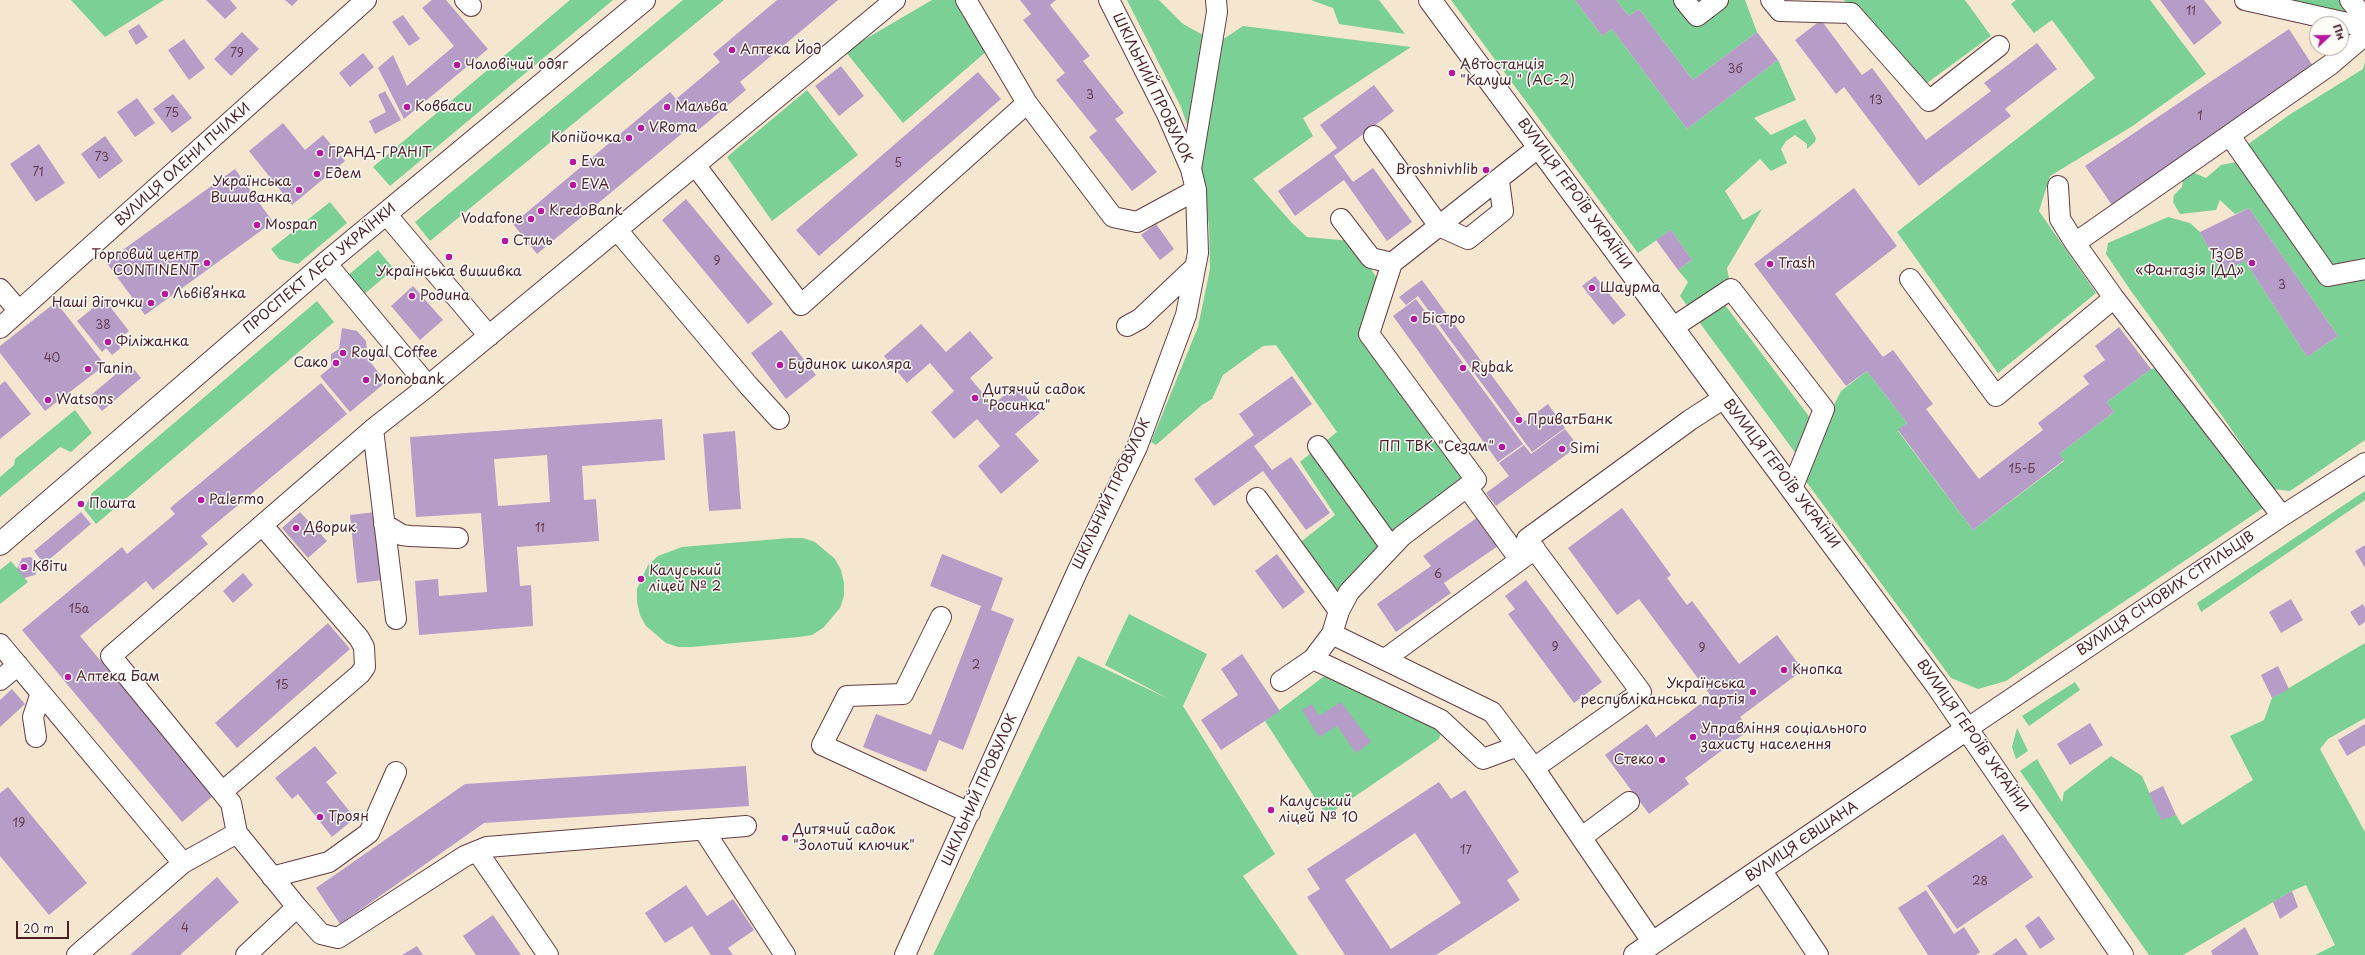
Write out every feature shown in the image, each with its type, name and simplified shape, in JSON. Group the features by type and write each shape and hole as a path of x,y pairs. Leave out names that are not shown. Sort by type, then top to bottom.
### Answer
{"main road":[{"name":"ПРОСПЕКТ ЛЕСІ УКРАЇНКИ","path":"0,544 326,263 644,0"},
{"name":"ВУЛИЦЯ ГЕРОЇВ УКРАЇНИ","path":"1430,0 1968,728 2122,955"},
{"name":"ВУЛИЦЯ ЄВШАНА","path":"1635,955 1968,728"}],"street":[{"name":"ВУЛИЦЯ ОЛЕНИ ПЧІЛКИ","path":"0,328 81,258 366,0"},
{"path":"746,826 487,847 465,856 338,938 322,934 297,908 237,834 231,803 111,656 263,526 372,429 489,336 895,0"},
{"path":"966,0 1027,103 1113,218 1137,222 1196,190"},
{"name":"ШКІЛЬНИЙ ПРОВУЛОК","path":"905,955 970,813 1076,572 1136,447 1186,315 1198,253 1196,190 1191,169 1167,114 1109,0"},
{"path":"1191,169 1217,12 1216,0"},
{"path":"1684,0 1697,16 1718,0"},
{"path":"1771,0 1780,12 1851,13 1929,101 1999,46"},
{"path":"2245,0 2365,27"},
{"path":"2350,0 2365,18"},
{"path":"2075,243 2330,65 2365,35"},
{"path":"695,165 801,305 1027,103"},
{"path":"1374,136 1439,226 1468,239 1503,212 1499,181"},
{"path":"2230,136 2328,276 2365,269"},
{"path":"1281,681 1313,659 1332,634 1339,611 1349,592 1391,547 1402,536 1476,480 1370,334 1392,264 1439,226 1499,181 1539,147"},
{"path":"2058,186 2060,219 2075,243 2114,298 2282,516"},
{"path":"386,214 489,336"},
{"path":"1341,219 1371,258 1392,264"},
{"path":"617,230 748,385 779,419"},
{"path":"326,263 428,386"},
{"path":"1127,326 1140,319 1195,267"},
{"path":"1910,279 1996,396 2114,298"},
{"path":"0,289 19,311"},
{"path":"1672,328 1731,289 1824,409 1792,489"},
{"path":"1528,555 1528,539 1690,420 1724,398"},
{"path":"372,429 396,620"},
{"path":"1318,446 1391,547"},
{"name":"ВУЛИЦЯ СІЧОВИХ СТРІЛЬЦІВ","path":"1968,728 2282,516 2365,463"},
{"path":"1467,487 1528,555 1641,692 1534,768"},
{"path":"1257,498 1339,611"},
{"path":"384,524 402,535 458,538"},
{"path":"222,792 360,674 365,667 364,647 359,638 263,526"},
{"path":"1384,659 1528,555"},
{"path":"941,617 903,694 847,696 822,745 970,813"},
{"path":"1332,634 1492,712 1534,768 1654,943"},
{"path":"0,644 183,863"},
{"path":"1313,659 1441,720 1483,759 1518,746"},
{"path":"0,680 18,665"},
{"path":"36,737 33,716 41,693"},
{"path":"272,877 329,862 369,833 396,772"},
{"path":"1582,837 1629,802"},
{"path":"703,829 785,955"},
{"path":"77,955 183,863 237,834"},
{"path":"477,851 548,955"},
{"path":"1760,870 1818,955"},
{"path":"246,955 297,908"}],"green space":[{"path":"71,0 164,0 105,37"},
{"path":"570,0 613,0 390,186 373,167"},
{"path":"683,0 724,0 430,241 415,222"},
{"path":"932,0 957,0 987,51 903,123 845,51"},
{"path":"1127,0 1159,0 1183,24 1203,35 1189,130 1181,107"},
{"path":"1311,0 1379,0 1405,34 1339,24 1333,8"},
{"path":"1451,0 1575,0 1602,36 1612,29 1687,129 1778,60 1796,100 1754,118 1771,135 1805,119 1816,138 1815,142 1807,149 1807,144 1795,135 1786,141 1781,149 1787,163 1771,171 1760,159 1725,191 1743,220 1762,209 1727,268 1730,284 1719,297 1811,419 1831,411 1841,391 1867,371 1907,423 1898,431 1973,530 2064,461 2059,454 2114,412 2107,402 2151,369 2167,367 2272,502 2006,681 1978,689 1951,678 1799,472 1802,462 1680,296 1688,282 1678,270 1692,260 1671,230 1638,253"},
{"path":"1616,0 1745,0 1757,32 1693,80 1639,9 1629,16"},
{"path":"1843,0 1965,0 1991,36 1927,83 1861,10"},
{"path":"2016,0 2150,0 2206,74 2131,127 2050,176 2039,211 2096,293 1998,373 1897,232 2095,78 2052,20 2034,33 2011,4"},
{"path":"2245,0 2350,0 2365,18"},
{"path":"1243,26 1411,47 1303,118 1313,136 1253,179 1292,223 1307,237 1351,241 1377,278 1361,338 1462,474 1454,496 1349,592 1329,597 1293,548 1335,515 1300,462 1337,432 1276,345 1263,346 1223,375 1212,399 1202,405 1156,445 1151,442 1198,327 1210,269 1209,225 1199,170 1222,40"},
{"path":"2365,61 2365,440 2290,491 2272,489 2225,420 2131,291 2106,254 2108,243 2168,217 2190,223 2200,232 2221,272 2245,261 2307,357 2338,336 2249,208 2235,214 2220,200 2216,210 2180,214 2173,202 2174,195 2182,187 2183,178 2190,171 2206,178 2221,165 2246,160 2240,150 2289,115 2363,69"},
{"path":"807,90 858,155 772,221 727,157"},
{"path":"330,202 347,223 298,264 279,259 271,249"},
{"path":"378,250 394,269 362,296 346,277"},
{"path":"317,301 334,322 96,524 84,509 92,493"},
{"path":"75,410 92,433 71,452 60,447 0,497 0,477 14,465 15,459"},
{"path":"2365,491 2365,500 2201,612 2197,603"},
{"path":"803,538 815,542 835,559 841,570 844,583 844,596 840,608 823,628 812,635 692,647 678,647 666,643 646,626 640,615 637,602 637,589 648,565 658,556 682,547"},
{"path":"11,561 28,582 0,604 0,570"},
{"path":"1129,614 1207,654 1183,706 1275,854 1243,876 1298,955 933,955 1078,656 1169,699 1105,665"},
{"path":"2365,643 2365,718 2328,739 2320,749 2365,832 2365,955 2315,955 2335,945 2306,885 2292,891 2183,955 2149,955 2020,771 2037,759 2062,802 2064,792 2111,756 2142,776 2161,819 2176,815 2182,825 2253,780 2230,736 2264,720 2272,698"},
{"path":"1330,676 1437,726 1441,733 1439,739 1335,810 1329,812 1322,809 1265,721 1323,677"},
{"path":"2075,682 2080,690 2029,726 2022,716"},
{"path":"2017,728 2028,751 2016,759 2012,747"}],"building":[{"path":"206,0 230,0 237,8 225,19"},
{"path":"285,0 298,0 292,6"},
{"path":"432,0 446,0 488,49 404,119 378,68 393,55 407,86 454,46 422,8"},
{"path":"777,0 838,0 740,82 746,90 696,132 691,126 537,254 513,224 670,92 676,99 720,62 713,54"},
{"path":"1020,0 1056,0 1050,5 1090,56 1083,61 1124,113 1115,119 1157,172 1132,191 1089,137 1097,131 1056,80 1065,73 1023,20 1031,14"},
{"path":"1575,0 1616,0 1629,16 1639,9 1693,80 1757,32 1778,60 1687,129 1612,29 1602,36"},
{"path":"2160,0 2204,0 2222,23 2194,45"},
{"path":"403,15 420,39 409,46 392,22"},
{"path":"1821,20 1862,75 1872,68 1926,140 1991,91 1984,83 2037,43 2057,69 2005,109 2011,116 1919,186 1844,87 1836,94 1795,40"},
{"path":"139,24 148,37 136,45 128,31"},
{"path":"2289,29 2315,69 2112,205 2085,166"},
{"path":"242,32 259,49 231,76 214,59"},
{"path":"184,39 205,68 189,80 168,50"},
{"path":"363,53 374,67 350,87 339,73"},
{"path":"841,66 864,96 839,116 815,86"},
{"path":"978,72 1001,99 819,256 796,230"},
{"path":"1374,85 1394,111 1334,156 1353,182 1373,168 1412,222 1387,241 1344,180 1295,216 1278,191 1337,148 1320,125"},
{"path":"385,91 401,120 375,134 369,121 386,112 378,95"},
{"path":"173,94 192,118 172,133 153,109"},
{"path":"137,98 155,123 135,137 117,112"},
{"path":"283,123 305,150 323,135 345,161 292,205 249,151"},
{"path":"105,136 123,161 99,179 81,154"},
{"path":"39,144 65,183 36,202 10,164"},
{"path":"235,169 273,222 145,315 106,262"},
{"path":"1854,188 1897,246 1835,294 1883,357 1893,350 1933,404 1926,409 1979,479 2043,430 2038,423 2089,384 2083,376 2105,360 2095,346 2119,327 2151,369 2107,402 2114,412 2059,454 2064,460 1973,530 1898,430 1907,423 1867,371 1846,386 1754,264"},
{"path":"686,199 773,304 748,324 662,220"},
{"path":"2249,208 2338,336 2307,357 2245,261 2221,272 2200,232"},
{"path":"1156,224 1174,249 1160,260 1141,235"},
{"path":"1671,230 1692,260 1678,270 1656,240"},
{"path":"1595,276 1626,315 1613,325 1582,286"},
{"path":"1422,280 1525,421 1548,404 1565,428 1532,452 1418,296 1406,305 1399,297"},
{"path":"413,286 443,320 420,340 391,306"},
{"path":"104,299 129,331 116,341 121,348 112,355 106,348 102,352 77,321"},
{"path":"1416,299 1523,444 1498,462 1393,316"},
{"path":"56,302 105,365 45,411 0,353 0,346"},
{"path":"921,324 946,352 970,331 993,358 970,378 993,405 1016,385 1040,413 1015,434 1039,461 1001,494 978,466 1000,446 977,419 954,439 931,412 954,391 930,363 907,383 884,356"},
{"path":"342,328 357,331 366,341 368,359 386,382 350,412 320,376 331,367 331,354 339,349"},
{"path":"781,330 816,375 786,399 751,353"},
{"path":"129,363 141,378 102,411 90,396"},
{"path":"1292,376 1312,404 1254,446 1272,470 1291,457 1330,513 1306,530 1263,471 1214,506 1194,479 1254,435 1239,414"},
{"path":"5,381 31,414 0,439 0,385"},
{"path":"321,383 347,414 201,536 208,544 153,590 146,581 80,636 213,796 182,822 22,630 122,547 127,554 175,514 170,508"},
{"path":"662,419 665,460 582,466 584,500 596,499 599,541 517,547 520,586 531,585 533,626 419,635 415,581 438,579 439,596 487,592 481,513 416,517 410,437","holes":["547,455 550,502 498,506 494,459"]},
{"path":"1565,429 1578,446 1496,506 1486,493 1509,476 1499,463 1524,445 1531,454"},
{"path":"735,431 741,509 709,511 703,434"},
{"path":"1622,508 1671,575 1667,578 1687,605 1692,601 1739,664 1777,635 1803,670 1740,717 1749,730 1685,778 1689,784 1649,814 1605,755 1647,724 1656,737 1711,696 1639,599 1617,615 1568,548"},
{"path":"81,512 91,524 44,564 34,551"},
{"path":"300,512 327,541 308,558 282,528"},
{"path":"376,512 383,580 357,583 350,515"},
{"path":"1478,517 1498,546 1444,583 1451,593 1396,632 1377,604 1431,566 1423,556"},
{"path":"2365,545 2365,568 2355,551"},
{"path":"942,554 1003,578 991,610 1014,619 963,750 939,740 926,772 863,747 876,714 931,735 981,606 930,586"},
{"path":"1277,554 1305,592 1283,609 1255,571"},
{"path":"31,557 38,566 35,575 24,578 17,569 22,558"},
{"path":"243,573 253,585 233,603 223,591"},
{"path":"1526,580 1602,682 1574,703 1508,614 1515,609 1505,596"},
{"path":"2291,599 2303,620 2281,633 2269,612"},
{"path":"2363,604 2365,608 2365,622 2359,626 2350,612"},
{"path":"328,623 350,649 237,748 215,723"},
{"path":"1242,654 1280,711 1221,750 1201,720 1238,695 1221,669"},
{"path":"2278,666 2289,689 2272,698 2261,675"},
{"path":"12,689 25,704 0,727 0,700"},
{"path":"1341,702 1371,742 1356,753 1337,726 1319,737 1302,710 1312,704 1319,716"},
{"path":"2090,723 2103,745 2070,765 2057,744"},
{"path":"2365,724 2365,745 2347,756 2338,740"},
{"path":"315,746 337,773 326,782 355,818 332,837 298,794 292,799 275,778"},
{"path":"746,766 749,806 484,823 340,924 316,888 465,784"},
{"path":"1439,782 1451,799 1465,790 1519,872 1507,880 1520,900 1436,955 1345,955 1307,897 1320,889 1307,869","holes":["1415,833 1461,903 1391,949 1345,880"]},
{"path":"2163,786 2176,815 2161,820 2149,793"},
{"path":"8,787 87,883 49,915 0,856 0,793"},
{"path":"2003,834 2033,877 1957,929 1927,886"},
{"path":"217,877 239,902 180,955 130,955"},
{"path":"686,885 707,916 733,899 754,930 728,948 733,955 711,955 692,926 665,943 645,913"},
{"path":"1926,890 1954,934 1964,927 1980,952 1976,955 1928,955 1898,908"},
{"path":"2292,891 2298,907 2280,919 2273,902"},
{"path":"493,915 521,955 476,955 463,936"},
{"path":"2039,916 2055,939 2040,949 2025,926"},
{"path":"2245,927 2259,955 2213,955 2211,951"},
{"path":"2016,938 2028,955 1992,955"},
{"path":"417,946 423,955 402,955"}],"place":[{"name":"Аптека Йод","path":"732,50"},
{"name":"Чоловічий одяг","path":"457,65"},
{"name":"Автостанція \"Калуш \" (АС-2)","path":"1452,73"},
{"name":"Ковбаси","path":"407,107"},
{"name":"Мальва","path":"667,107"},
{"name":"VRoma","path":"641,128"},
{"name":"Копійочка","path":"629,138"},
{"name":"ГРАНД-ГРАНІТ","path":"320,153"},
{"name":"Eva","path":"573,162"},
{"name":"Broshnivhlib","path":"1486,170"},
{"name":"Едем","path":"317,174"},
{"name":"ЕVA","path":"573,185"},
{"name":"Українська Вишиванка","path":"299,190"},
{"name":"KredoBank","path":"541,211"},
{"name":"Vodafone","path":"531,219"},
{"name":"Mospan","path":"257,225"},
{"name":"Стиль","path":"505,241"},
{"name":"Українська вишивка","path":"449,257"},
{"name":"Торговий центр CONTINENT","path":"207,263"},
{"name":"ТзОВ «Фантазія ІДД»","path":"2252,263"},
{"name":"Trash","path":"1770,264"},
{"name":"Шаурма","path":"1592,288"},
{"name":"Львів’янка","path":"165,294"},
{"name":"Родина","path":"412,296"},
{"name":"Наші діточки","path":"151,303"},
{"name":"Бістро","path":"1414,319"},
{"name":"Філіжанка","path":"108,342"},
{"name":"Royal Coffee","path":"343,353"},
{"name":"Сако","path":"336,363"},
{"name":"Будинок школяра","path":"780,365"},
{"name":"Rybak","path":"1463,368"},
{"name":"Tanin","path":"88,369"},
{"name":"Monobank","path":"366,380"},
{"name":"Дитячий садок \"Росинка\"","path":"975,398"},
{"name":"Watsons","path":"48,400"},
{"name":"ПриватБанк","path":"1519,420"},
{"name":"ПП ТВК \"Сезам\"","path":"1502,447"},
{"name":"Simi","path":"1562,449"},
{"name":"Palermo","path":"201,500"},
{"name":"Пошта","path":"81,504"},
{"name":"Дворик","path":"296,528"},
{"name":"Квіти","path":"24,567"},
{"name":"Калуський ліцей № 2","path":"641,579"},
{"name":"Кнопка","path":"1784,670"},
{"name":"Аптека Бам","path":"68,677"},
{"name":"Українська республіканська партія","path":"1753,692"},
{"name":"Управління соціального захисту населення","path":"1693,737"},
{"name":"Стеко","path":"1662,760"},
{"name":"Калуський ліцей № 10","path":"1271,810"},
{"name":"Троян","path":"320,817"},
{"name":"Дитячий садок \"Золотий ключик\"","path":"785,838"}]}
